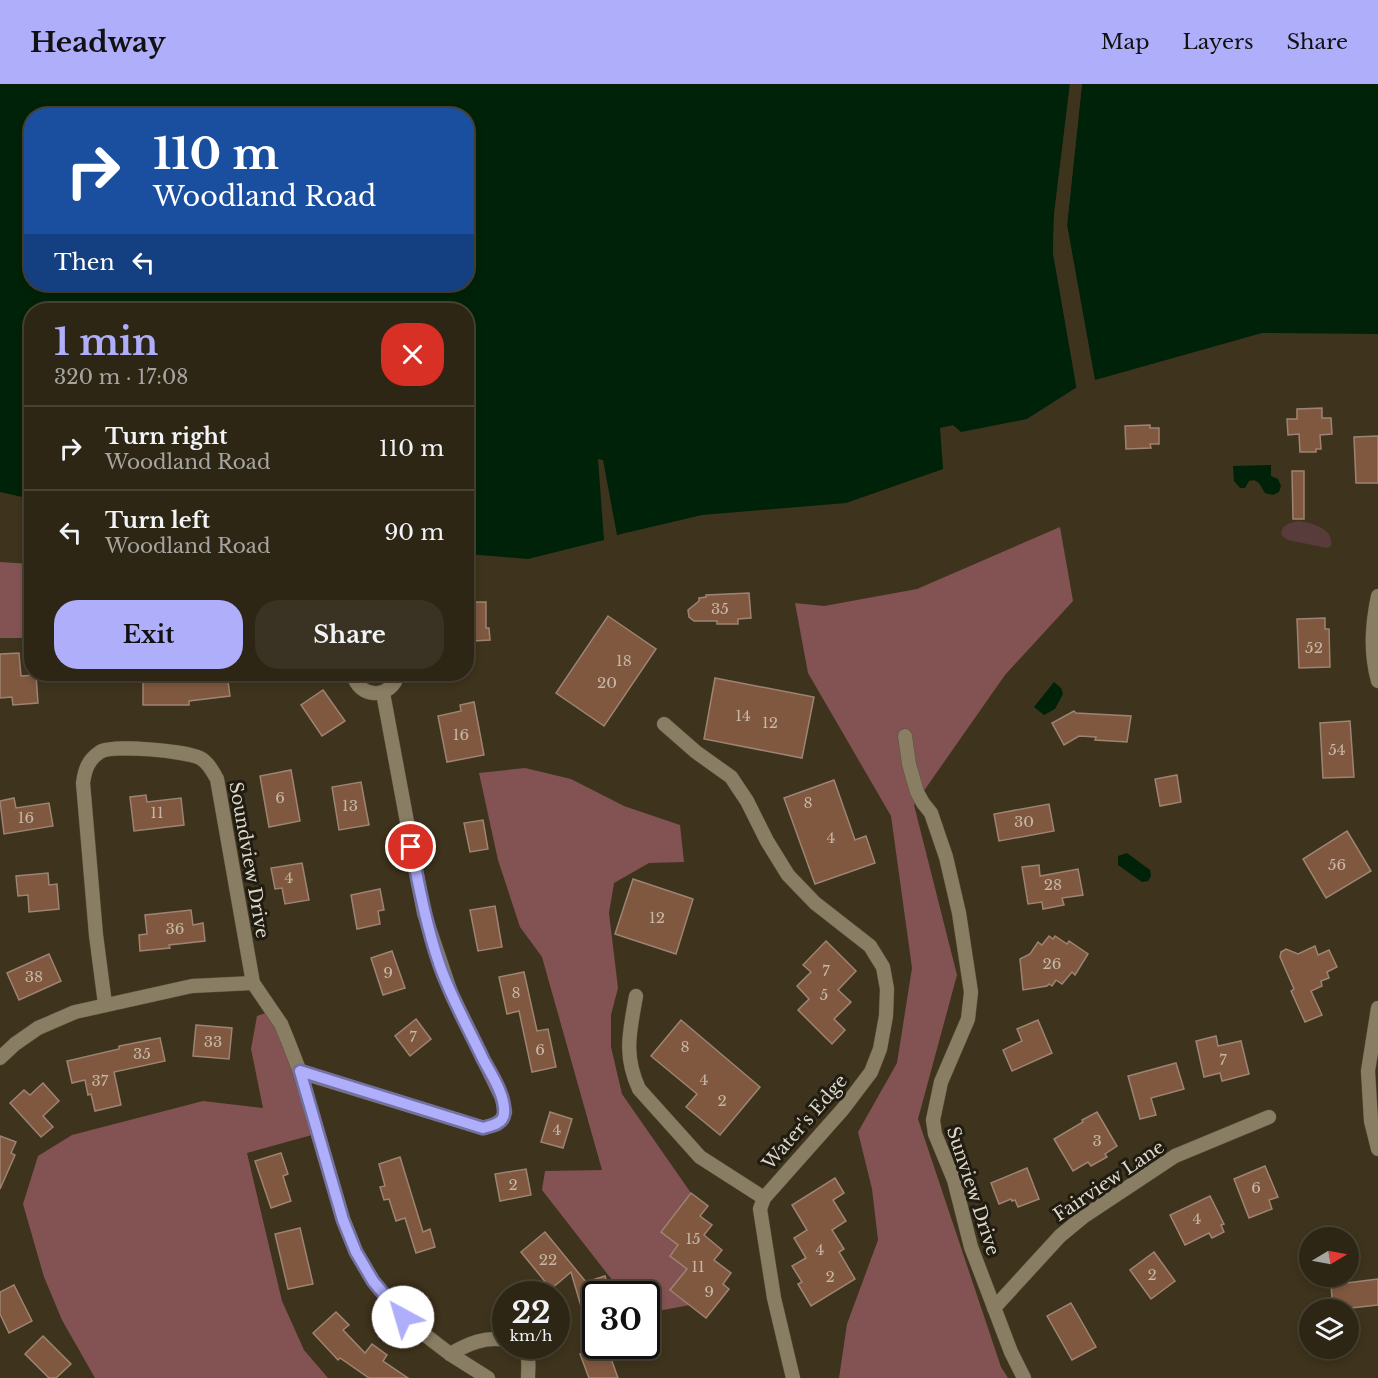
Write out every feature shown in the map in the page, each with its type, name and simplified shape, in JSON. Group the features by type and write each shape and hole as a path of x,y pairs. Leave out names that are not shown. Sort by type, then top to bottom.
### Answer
{"street":[{"path":"1378,596 1372,626 1373,663 1378,681"},
{"path":"355,681 362,689 375,694 383,693 396,681"},
{"path":"300,1071 483,1128 497,1124 503,1118 504,1112 498,1089 451,993 424,913 383,693"},
{"name":"Water's Edge","path":"664,724 696,752 731,777 788,875 815,903 870,946 883,967 887,989 886,1016 880,1049 871,1072 843,1109 764,1198 760,1209 774,1298 793,1378"},
{"name":"Sunview Drive","path":"905,736 909,764 917,792 922,803 932,813 946,857 959,913 971,992 968,1019 941,1082 933,1120 935,1134 954,1180 971,1247 1011,1352 1024,1378"},
{"name":"Soundview Drive","path":"105,1004 96,935 83,783 86,767 99,752 120,748 188,754 203,759 218,779 253,983 281,1024 300,1071 343,1220 356,1252 373,1281 403,1317 450,1354 488,1378"},
{"path":"0,1058 38,1028 75,1012 192,986 253,983"},
{"path":"636,996 627,1041 634,1078 639,1089 700,1157 764,1198"},
{"path":"1378,1008 1368,1071 1371,1121 1378,1149"},
{"name":"Fairview Lane","path":"994,1308 1060,1236 1083,1217 1175,1156 1269,1117"},
{"path":"450,1354 465,1346 492,1338"},
{"path":"528,1378 529,1359"}],"shaded area":[{"path":"0,84 1070,84 1054,215 1053,253 1077,387 1027,419 961,432 953,425 940,428 943,469 846,503 702,515 617,535 603,460 598,459 604,540 528,559 474,555 474,303 24,303 24,497 0,492"},
{"path":"1082,84 1378,84 1378,334 1262,333 1095,380 1067,225"},
{"path":"1271,465 1271,476 1278,479 1281,486 1279,492 1273,495 1265,493 1259,483 1254,480 1249,481 1245,488 1240,488 1234,481 1233,466"},
{"path":"1299,521 1316,525 1326,531 1331,540 1331,546 1327,548 1288,540 1282,536 1284,527"},
{"path":"1060,527 1073,601 1005,675 914,805 957,975 918,1119 1001,1367 1008,1378 839,1378 847,1324 878,1240 872,1189 858,1132 897,1063 912,968 891,816 808,673 795,603 824,606 917,589"},
{"path":"0,562 24,564 24,638 0,638"},
{"path":"1054,682 1061,688 1063,694 1055,709 1044,715 1034,707"},
{"path":"525,768 571,779 624,806 680,825 684,862 649,863 614,883 609,913 618,988 611,1015 611,1047 622,1094 691,1193 661,1232 678,1245 670,1256 687,1269 670,1290 690,1305 660,1311 660,1281 613,1281 542,1190 545,1171 602,1170 542,957 520,927 498,860 479,773"},
{"path":"1127,853 1150,870 1151,876 1148,881 1142,882 1118,865 1118,856"},
{"path":"266,1013 282,1041 299,1088 312,1135 247,1153 282,1301 304,1350 328,1378 95,1378 62,1320 44,1277 23,1204 38,1156 72,1135 203,1101 263,1108 251,1049 257,1016"}],"pier":[{"path":"1070,84 1073,84 1057,215 1056,253 1080,387 1077,391 1053,253 1054,215"},
{"path":"1079,84 1082,84 1067,225 1095,383 1092,381 1064,226"}],"building":[{"path":"1322,408 1322,418 1331,418 1332,434 1320,435 1321,449 1316,449 1316,452 1300,452 1299,434 1288,435 1287,419 1297,419 1297,409"},
{"path":"1150,425 1150,428 1159,428 1159,444 1150,444 1151,448 1126,449 1125,426"},
{"path":"1378,436 1378,483 1356,483 1354,437"},
{"path":"1292,471 1304,471 1304,519 1293,519"},
{"path":"749,593 751,618 738,619 738,624 694,621 689,617 688,610 699,601 699,598 706,597 706,595"},
{"path":"474,602 486,602 486,628 489,628 490,640 474,641"},
{"path":"608,616 656,649 604,726 556,693"},
{"path":"1325,618 1325,629 1329,629 1330,667 1299,668 1297,619"},
{"path":"19,653 21,676 24,676 24,681 36,681 38,703 13,705 12,697 0,698 0,654"},
{"path":"715,678 814,697 802,758 704,739"},
{"path":"143,681 228,681 230,696 189,701 189,705 143,705"},
{"path":"323,690 345,721 322,736 301,705"},
{"path":"474,702 484,755 447,762 438,716 461,711 460,705"},
{"path":"1074,711 1076,713 1131,716 1127,742 1095,740 1096,737 1079,736 1064,745 1052,723"},
{"path":"1350,721 1354,777 1323,778 1320,723"},
{"path":"291,770 300,821 269,827 260,776"},
{"path":"1177,775 1181,802 1160,806 1155,779"},
{"path":"834,780 855,840 866,836 875,863 815,884 784,798"},
{"path":"361,782 369,825 339,830 332,787"},
{"path":"146,795 147,802 181,798 184,825 134,831 130,797"},
{"path":"14,798 16,808 49,803 53,826 4,834 0,801"},
{"path":"1049,804 1054,831 999,841 994,814"},
{"path":"483,820 488,849 470,852 464,823"},
{"path":"1347,831 1371,871 1326,898 1303,859"},
{"path":"302,863 309,900 285,904 282,888 275,889 271,868"},
{"path":"1039,865 1040,876 1078,869 1083,895 1062,898 1064,905 1043,909 1042,902 1028,904 1022,867"},
{"path":"48,873 49,885 57,884 59,909 29,912 28,895 18,896 16,876"},
{"path":"633,879 693,899 676,954 615,934"},
{"path":"380,889 384,910 378,911 380,924 357,929 351,895"},
{"path":"495,906 502,947 478,951 470,910"},
{"path":"191,910 193,925 203,923 205,941 140,951 139,935 147,934 145,915"},
{"path":"1049,936 1053,939 1055,936 1067,944 1069,941 1088,954 1075,975 1072,972 1062,984 1056,980 1052,986 1049,984 1023,990 1020,959 1030,954 1038,942 1042,945"},
{"path":"826,941 856,971 838,990 851,1002 834,1019 845,1030 832,1044 798,1010 809,999 797,986 811,972 803,965"},
{"path":"1315,946 1318,955 1329,950 1337,967 1327,972 1329,978 1321,981 1322,986 1311,991 1322,1015 1305,1022 1291,991 1294,989 1280,957 1281,952 1286,949 1298,954"},
{"path":"392,951 405,988 383,995 371,958"},
{"path":"49,954 61,981 19,1000 7,973"},
{"path":"524,972 537,1031 548,1029 556,1067 532,1072 519,1011 507,1014 499,977"},
{"path":"416,1019 431,1039 410,1056 395,1036"},
{"path":"681,1020 760,1087 720,1135 686,1107 697,1094 651,1056"},
{"path":"1038,1020 1052,1053 1012,1071 1003,1050 1022,1041 1017,1029"},
{"path":"196,1025 232,1028 229,1059 193,1056"},
{"path":"1216,1036 1218,1046 1241,1041 1249,1074 1222,1081 1220,1073 1204,1077 1196,1041"},
{"path":"160,1038 165,1061 114,1072 121,1105 95,1111 85,1080 72,1083 67,1061 119,1049 119,1046"},
{"path":"1176,1063 1184,1089 1151,1098 1156,1115 1140,1119 1128,1076"},
{"path":"43,1083 59,1101 43,1116 53,1127 41,1137 10,1103 24,1090 30,1095"},
{"path":"550,1112 572,1119 563,1148 541,1142"},
{"path":"1097,1112 1117,1146 1105,1154 1107,1157 1091,1166 1088,1162 1073,1171 1054,1139"},
{"path":"0,1136 16,1142 11,1153 15,1155 0,1189"},
{"path":"281,1153 288,1174 283,1176 291,1201 271,1208 255,1161"},
{"path":"400,1157 423,1232 430,1229 435,1247 416,1253 405,1218 396,1221 389,1199 384,1200 380,1187 385,1186 379,1164"},
{"path":"1265,1166 1278,1197 1269,1200 1272,1209 1249,1218 1234,1179"},
{"path":"1027,1168 1039,1199 1018,1207 1015,1200 1011,1199 999,1204 991,1183"},
{"path":"526,1169 531,1195 500,1201 495,1174"},
{"path":"835,1178 844,1193 833,1200 846,1221 832,1230 844,1249 839,1252 855,1279 811,1306 798,1284 802,1282 792,1266 806,1258 794,1238 807,1230 792,1205"},
{"path":"691,1193 708,1206 700,1216 712,1225 704,1235 722,1250 714,1260 731,1273 723,1284 729,1289 706,1318 670,1290 687,1269 670,1256 678,1245 661,1232"},
{"path":"1210,1196 1224,1224 1221,1225 1224,1232 1212,1238 1209,1233 1185,1245 1170,1215"},
{"path":"300,1228 313,1284 288,1289 275,1234"},
{"path":"545,1232 585,1281 582,1281 582,1310 571,1272 560,1281 545,1281 521,1252"},
{"path":"1154,1252 1175,1281 1151,1299 1130,1270"},
{"path":"605,1276 606,1281 589,1281"},
{"path":"1378,1279 1378,1305 1359,1307 1359,1299 1332,1299 1331,1287 1359,1287 1359,1281"},
{"path":"14,1285 32,1321 9,1333 0,1314 0,1292"},
{"path":"1071,1303 1096,1347 1072,1360 1047,1316"},
{"path":"336,1312 349,1325 343,1330 365,1353 372,1344 387,1355 383,1361 408,1378 369,1378 340,1358 338,1360 313,1333"},
{"path":"43,1336 71,1364 56,1378 49,1378 25,1354"},
{"path":"582,1353 582,1359 611,1359 618,1378 589,1378 580,1354"}],"route":[{"path":"403,1317 373,1281 356,1252 343,1220 300,1071 483,1128 497,1124 503,1118 504,1112 498,1089 451,993 439,963 424,913 411,847"}]}
